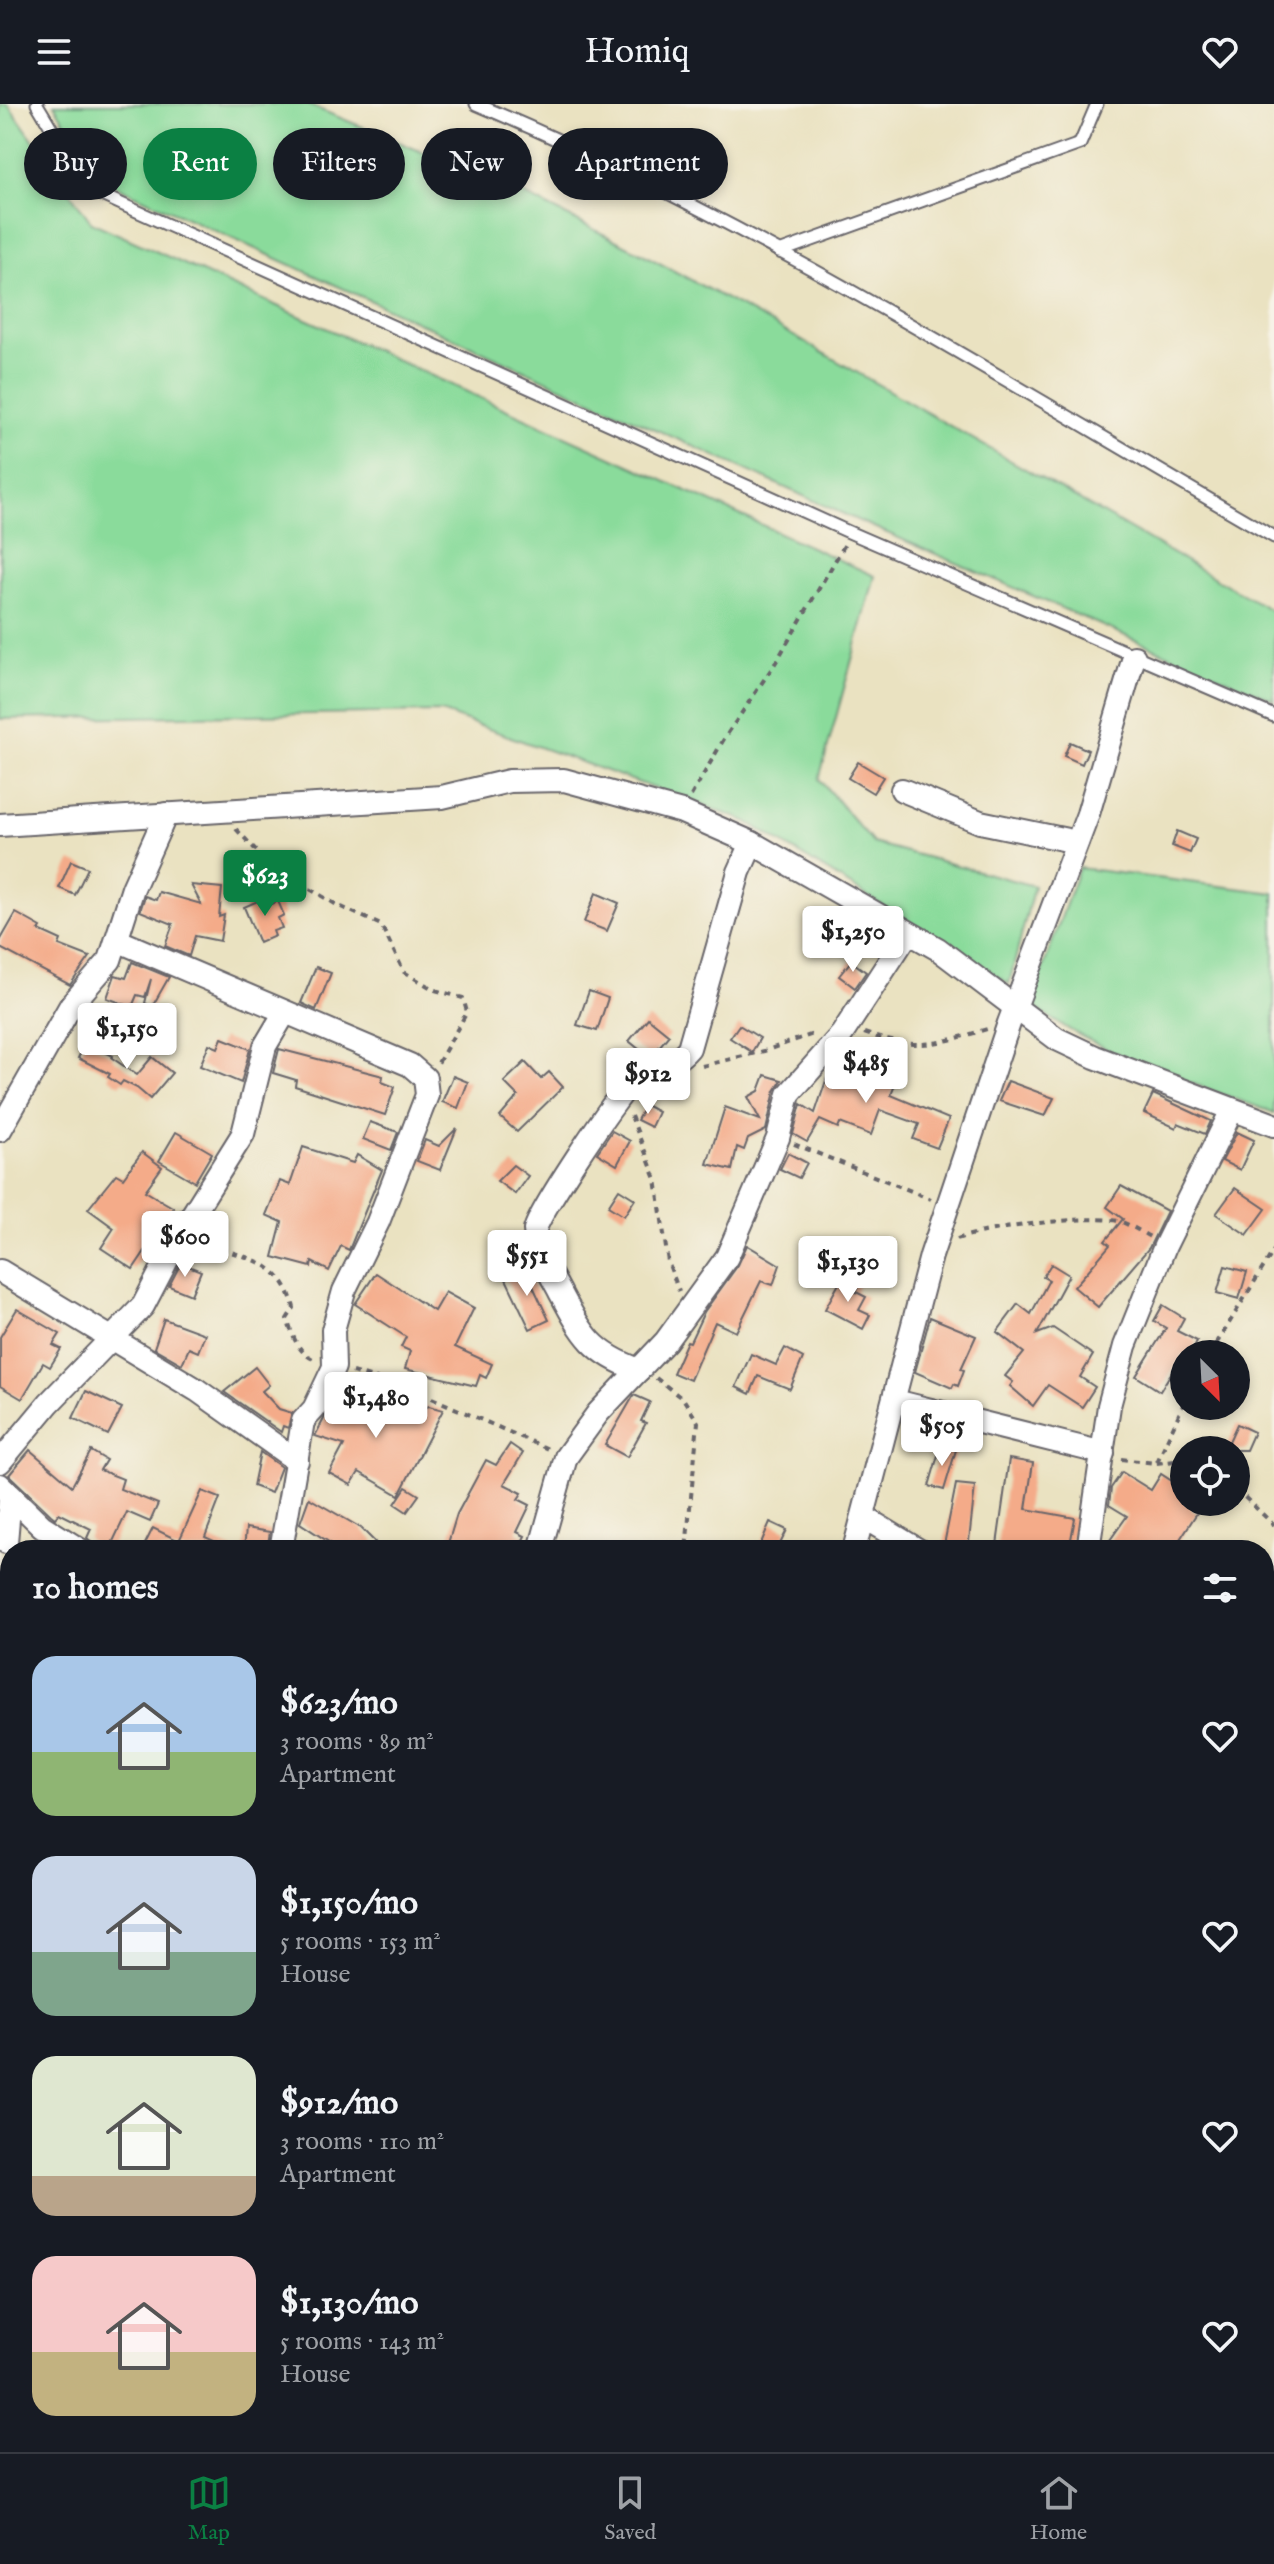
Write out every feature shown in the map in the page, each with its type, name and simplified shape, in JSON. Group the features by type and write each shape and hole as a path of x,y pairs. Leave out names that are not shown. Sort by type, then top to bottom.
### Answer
{"street":[{"path":"857,1540 931,1256 1012,1016 1077,842 1134,657"},
{"path":"0,825 442,797 509,781 564,780 682,812 752,843 938,949 1012,1016 1095,1057 1274,1125"},
{"path":"902,790 980,822 1077,842"},
{"path":"0,1130 71,1005 101,973 119,941 133,888 166,814"},
{"path":"639,1370 600,1353 587,1337 538,1249 535,1227 546,1205 625,1088 673,1062 689,1048 739,872 752,843"},
{"path":"543,1540 566,1457 598,1413 666,1341 727,1257 778,1138 789,1094 842,1034 908,933"},
{"path":"119,941 220,982 284,1014 410,1065 421,1072 426,1082 427,1095 383,1207 344,1291 333,1330 334,1367 314,1409 303,1421 283,1540"},
{"path":"0,1462 49,1403 143,1306 181,1233 243,1134 265,1046 284,1014"},
{"path":"1090,1540 1109,1406 1125,1346 1165,1246 1232,1110"},
{"path":"0,1271 197,1390 297,1461"},
{"path":"895,1401 1103,1453"},
{"path":"5,1490 37,1521 65,1540"},
{"path":"3,1540 5,1490"},
{"path":"865,1518 901,1540"},
{"path":"8,1540 37,1521"}],"lane":[{"path":"37,104 88,189 851,533 1274,716"},
{"path":"476,104 548,134 779,252 1274,537"},
{"path":"779,252 1080,144 1097,104"}],"path":[{"path":"682,812 851,533"},
{"path":"224,811 242,838 271,866 337,905 381,925 404,972 435,990 463,998 467,1012 426,1082"},
{"path":"699,1068 764,1051 805,1035 862,1033 900,1045 926,1046 1012,1016"},
{"path":"625,1088 633,1125 656,1179 668,1262 689,1307"},
{"path":"778,1138 948,1206"},
{"path":"931,1256 958,1239 995,1228 1101,1219 1121,1222 1165,1246"},
{"path":"181,1233 265,1263 280,1275 294,1308 287,1319 296,1344 305,1356 409,1388 566,1457"},
{"path":"1219,1340 1274,1250"},
{"path":"639,1370 684,1400 698,1422 687,1540"},
{"path":"1156,1463 1176,1420"},
{"path":"1103,1453 1132,1462 1170,1462"},
{"path":"1250,1502 1274,1525"}],"green space":[{"path":"0,104 8,104 25,128 24,200 76,200 91,222 875,576 819,779 873,843 1034,886 1009,984 746,821 441,712 0,719"},
{"path":"54,104 306,104 364,128 273,128 273,200 405,200 405,145 421,152 421,200 532,198 771,323 1274,612 1274,700 857,520 147,200 257,200 257,128 143,128 143,198 127,191 127,128 68,128"},
{"path":"1079,868 1274,893 1274,1113 1117,1054 1058,1023 1030,1004"}],"building":[{"path":"1070,742 1088,750 1082,764 1064,756"},
{"path":"858,762 883,777 873,793 848,778"},
{"path":"1177,831 1196,839 1190,853 1172,846"},
{"path":"71,861 88,868 75,895 59,888"},
{"path":"191,885 222,888 219,917 224,915 220,941 195,936 189,956 165,946 173,924 140,911 145,896 156,900 159,892 201,904"},
{"path":"596,893 619,903 607,931 584,922"},
{"path":"267,897 271,904 278,901 284,915 278,918 282,928 273,931 275,936 259,943 244,907"},
{"path":"16,913 41,927 39,930 61,940 59,945 90,957 70,985 0,948 0,941"},
{"path":"851,961 866,972 855,988 839,976"},
{"path":"132,962 169,977 152,1007 145,1003 151,979 145,997 137,995 132,1007 107,998 115,975 126,978"},
{"path":"316,967 331,973 316,1010 301,1003"},
{"path":"589,991 608,998 597,1031 577,1025"},
{"path":"648,1018 669,1035 650,1058 629,1041"},
{"path":"739,1025 760,1038 752,1052 730,1038"},
{"path":"222,1038 250,1049 241,1083 200,1066 209,1044 218,1048"},
{"path":"86,1042 113,1056 137,1075 152,1057 172,1073 150,1099 137,1088 123,1081 120,1085 108,1077 110,1074 78,1058"},
{"path":"279,1049 383,1076 382,1082 395,1087 385,1115 295,1086 296,1080 273,1073"},
{"path":"854,1061 897,1080 891,1095 949,1119 937,1148 913,1139 919,1124 880,1110 871,1135 840,1123 838,1128 820,1120 807,1142 793,1134 801,1104 815,1113 830,1069 835,1063 850,1070"},
{"path":"525,1062 541,1079 549,1072 563,1087 517,1132 500,1117 518,1096 504,1082"},
{"path":"765,1075 782,1080 775,1091 766,1130 748,1139 744,1150 737,1147 732,1170 707,1164 725,1107 760,1120 748,1097 759,1091"},
{"path":"453,1076 468,1082 458,1108 442,1102"},
{"path":"1008,1081 1054,1098 1045,1116 999,1101"},
{"path":"1153,1094 1211,1121 1205,1134 1178,1123 1176,1128 1144,1113"},
{"path":"645,1105 658,1112 651,1127 637,1120"},
{"path":"370,1122 398,1132 391,1150 363,1139"},
{"path":"457,1128 440,1170 417,1161 425,1140 439,1146"},
{"path":"612,1131 630,1141 617,1165 597,1153"},
{"path":"176,1132 212,1153 195,1182 159,1161"},
{"path":"1237,1132 1254,1140 1240,1170 1222,1161"},
{"path":"303,1147 353,1163 357,1155 382,1170 349,1250 341,1246 329,1271 312,1262 311,1267 273,1257 282,1222 266,1215 280,1181 290,1185"},
{"path":"142,1152 162,1167 145,1191 174,1208 133,1269 101,1248 114,1228 88,1209 116,1174 123,1178"},
{"path":"788,1153 807,1163 799,1178 780,1169"},
{"path":"513,1165 528,1176 515,1194 497,1181"},
{"path":"1121,1186 1167,1211 1149,1248 1098,1307 1074,1287 1110,1245 1105,1241 1123,1219 1107,1207"},
{"path":"1235,1188 1266,1209 1247,1235 1216,1214"},
{"path":"619,1189 635,1199 624,1216 608,1206"},
{"path":"747,1245 780,1265 773,1285 761,1281 736,1332 715,1322 690,1380 673,1373 687,1341 690,1342 704,1312 738,1265"},
{"path":"181,1263 201,1271 191,1295 169,1286"},
{"path":"1051,1264 1069,1275 1037,1334 1053,1328 1093,1355 1080,1377 1095,1387 1082,1407 1048,1385 1033,1406 1010,1386 1013,1382 1005,1376 1024,1353 997,1332 1018,1304 1031,1314 1049,1280 1043,1277"},
{"path":"1225,1266 1247,1272 1239,1299 1217,1293"},
{"path":"524,1267 549,1320 530,1329 505,1277"},
{"path":"376,1273 434,1311 445,1292 474,1308 455,1347 492,1364 486,1378 480,1375 476,1386 405,1369 410,1351 401,1347 406,1337 355,1304"},
{"path":"842,1278 858,1286 856,1292 866,1297 859,1310 870,1315 863,1329 825,1309"},
{"path":"1163,1305 1184,1318 1177,1331 1195,1340 1170,1340 1170,1375 1160,1391 1136,1376 1166,1328 1154,1321"},
{"path":"17,1309 60,1334 53,1345 61,1349 50,1367 43,1363 22,1399 0,1386 0,1337"},
{"path":"930,1317 976,1336 961,1369 964,1370 958,1386 954,1384 952,1388 915,1372"},
{"path":"164,1319 205,1334 198,1352 189,1348 182,1364 154,1348"},
{"path":"785,1348 803,1358 790,1389 758,1376 750,1394 736,1387 751,1354 776,1365"},
{"path":"255,1367 269,1385 262,1391 279,1409 292,1413 288,1428 283,1426 281,1432 224,1392"},
{"path":"86,1391 122,1408 108,1435 73,1418"},
{"path":"338,1392 361,1401 363,1397 369,1399 372,1394 394,1402 386,1424 429,1406 443,1410 399,1495 359,1472 351,1485 329,1473 344,1445 315,1436"},
{"path":"634,1395 650,1402 641,1421 646,1423 627,1457 605,1445"},
{"path":"1237,1424 1254,1432 1250,1441 1250,1436 1231,1436"},
{"path":"510,1444 523,1453 504,1484 522,1493 518,1499 530,1505 517,1532 525,1536 523,1540 449,1540 457,1514 486,1460 496,1465"},
{"path":"941,1445 956,1450 944,1490 929,1486"},
{"path":"30,1450 72,1486 91,1451 106,1460 100,1470 123,1479 120,1489 158,1504 150,1522 127,1512 114,1540 90,1540 87,1538 91,1529 59,1513 55,1518 9,1475"},
{"path":"260,1452 281,1467 271,1493 253,1486"},
{"path":"1009,1459 1033,1463 1026,1509 1075,1518 1071,1540 998,1540"},
{"path":"1122,1472 1151,1490 1161,1474 1170,1480 1170,1516 1195,1516 1179,1540 1110,1540 1127,1516 1109,1505 1111,1488"},
{"path":"956,1484 975,1486 969,1540 945,1540"},
{"path":"406,1487 419,1495 407,1512 395,1504"},
{"path":"202,1491 220,1498 205,1537 212,1540 179,1540"},
{"path":"309,1498 361,1528 373,1540 326,1540 300,1523"},
{"path":"770,1522 787,1530 782,1540 762,1540"},
{"path":"153,1528 177,1540 147,1540"},
{"path":"246,1528 270,1532 269,1540 245,1540"}]}
